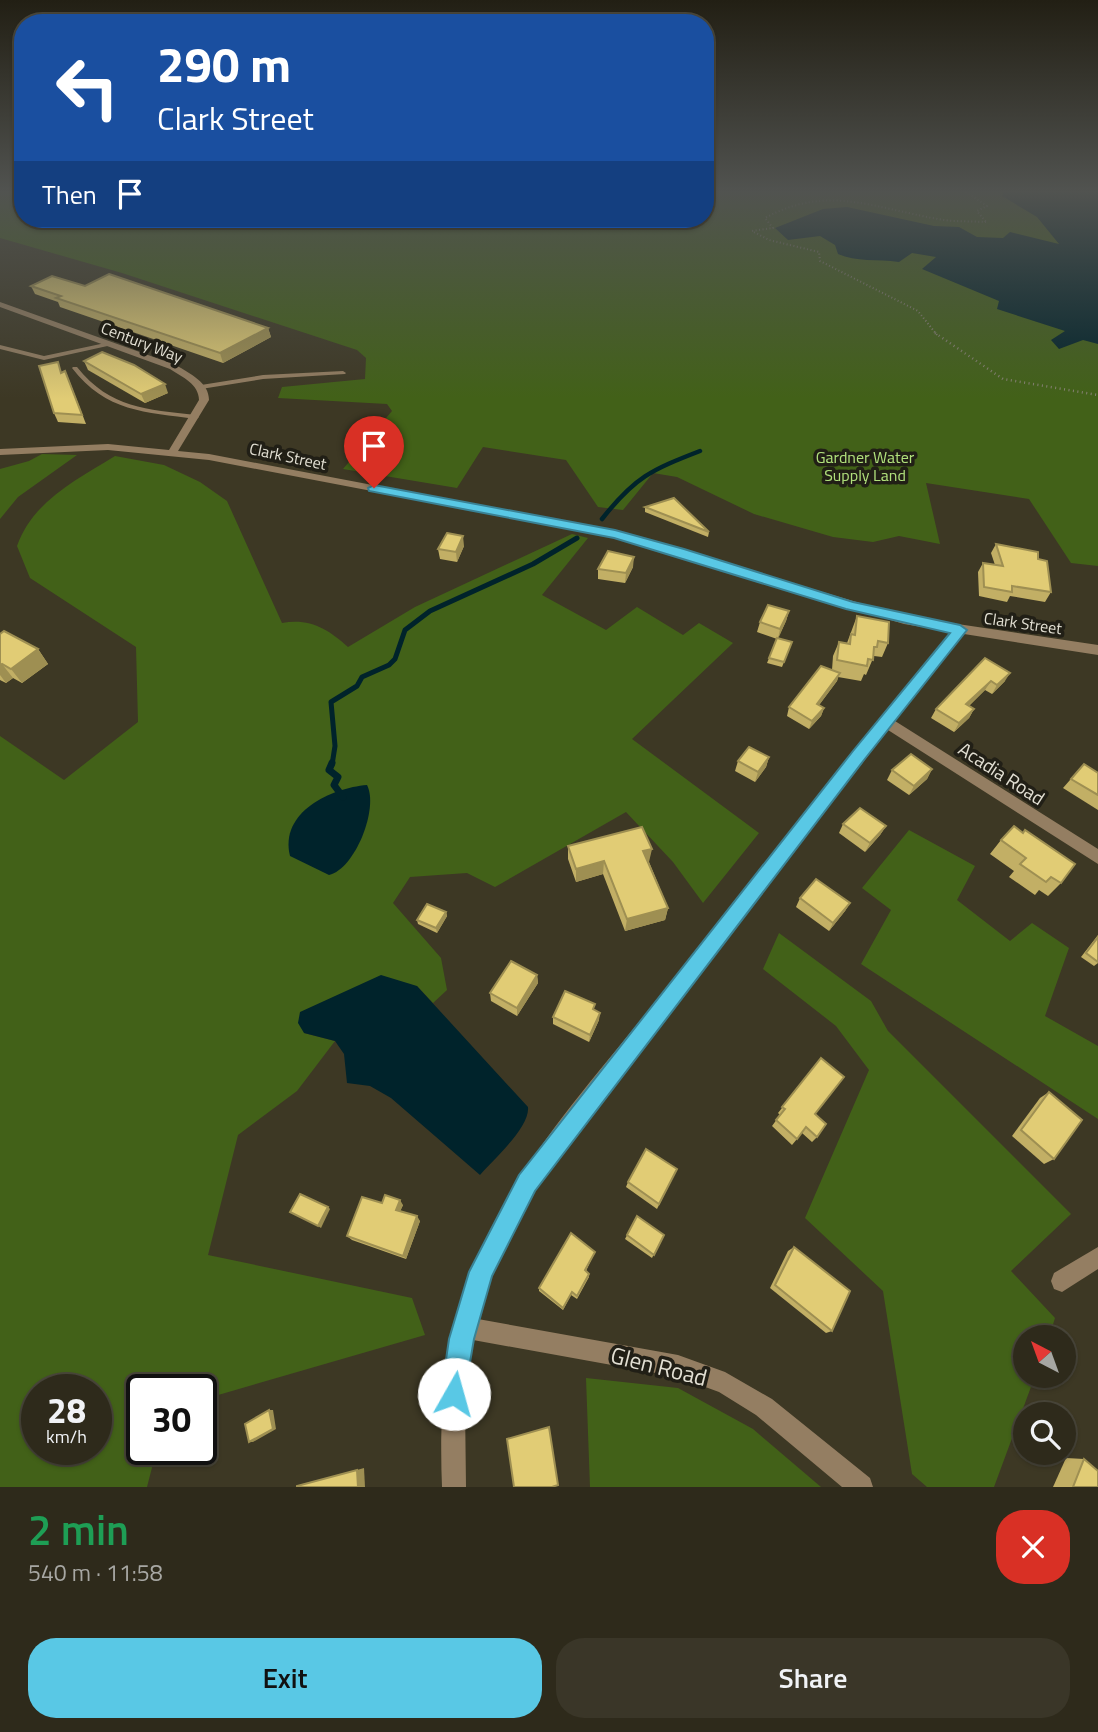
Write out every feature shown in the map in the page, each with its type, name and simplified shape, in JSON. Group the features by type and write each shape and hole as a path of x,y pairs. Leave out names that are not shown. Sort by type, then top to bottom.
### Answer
{"street":[{"name":"Century Way","path":"0,304 173,367 201,387"},
{"path":"173,451 204,400 201,387"},
{"name":"Clark Street","path":"0,452 77,447 173,451 478,506 615,534 859,608 960,630 1098,650"},
{"path":"454,1487 453,1413 464,1327 490,1252 527,1183 885,722 960,630"},
{"name":"Acadia Road","path":"885,722 1098,857"},
{"path":"1062,1281 1098,1257"},
{"name":"Glen Road","path":"464,1327 678,1366 725,1383 764,1407 861,1487"}],"lane":[{"path":"0,347 44,358 110,344"},
{"path":"75,368 85,384 122,405 196,416"},
{"path":"201,387 263,377 343,373"}],"path":[{"path":"820,259 918,311 939,338 1003,379 1098,395"}],"green space":[{"name":"Gardner Water Supply Land","path":"75,259 1098,259 1098,566 1071,563 1029,499 926,483 940,544 899,536 873,542 833,537 754,514 677,477 653,473 623,510 598,507 566,460 483,447 457,488 343,469 392,411 387,404 278,398 282,387 365,379 366,358 357,350"},
{"path":"42,454 77,455 18,497 0,519 0,469 29,461"},
{"path":"115,456 164,465 200,482 227,501 282,623 301,622 318,626 348,647 415,607 572,534 588,538 542,595 606,630 637,607 683,635 699,623 733,643 632,739 759,833 703,903 673,862 626,812 495,887 467,873 410,877 393,903 441,958 447,990 433,1003 417,986 304,1033 335,1041 297,1091 238,1135 208,1255 412,1298 425,1335 217,1395 217,1374 126,1374 126,1465 153,1465 147,1487 0,1487 0,736 64,780 138,722 136,647 30,578 17,546 34,516 71,483"},
{"path":"909,830 975,866 957,900 1010,941 1032,923 1069,948 1045,1016 1098,1046 1098,1119 861,964 891,910 862,888"},
{"path":"779,933 871,1001 888,1031 1071,1214 1011,1271 1055,1318 1053,1325 1013,1325 1013,1388 1031,1388 1025,1402 1013,1402 1013,1436 994,1487 927,1487 912,1474 883,1291 805,1218 869,1070 836,1026 763,969"},
{"path":"586,1378 678,1388 753,1429 821,1487 590,1487"}],"water":[{"path":"868,259 903,259 899,262"},
{"path":"933,259 1098,259 1098,344 1083,340 1059,349 1051,340 1065,331 997,309 999,301 922,269"},
{"path":"367,785 370,808 367,822 348,862 329,875 290,856 292,827 300,815 324,797"},
{"path":"381,975 417,986 528,1107 527,1115 517,1133 480,1175 391,1098 370,1086 347,1083 344,1054 335,1041 304,1033 298,1023 300,1012"}],"building":[{"path":"109,274 268,328 220,353 56,298 61,296 31,286 52,276 85,286"},
{"path":"102,352 134,365 165,384 141,394 84,361"},
{"path":"58,362 61,373 65,371 82,415 54,413 39,366"},
{"path":"674,498 709,532 645,507"},
{"path":"447,533 463,536 456,552 438,549"},
{"path":"996,544 1038,552 1038,559 1047,561 1051,592 1012,586 1012,592 984,587 983,563 1003,566"},
{"path":"608,551 634,557 626,573 598,569"},
{"path":"768,605 789,611 780,629 760,622"},
{"path":"857,616 889,622 888,643 878,641 877,647 874,647 873,660 868,659 867,666 837,660 839,642 850,644 851,634 855,635"},
{"path":"4,631 38,649 11,669 0,665 0,634"},
{"path":"777,638 792,642 784,662 769,658"},
{"path":"985,658 1010,673 997,685 991,681 966,704 974,709 959,723 936,709"},
{"path":"821,666 840,673 817,704 824,708 812,721 789,707"},
{"path":"749,747 769,757 758,772 738,761"},
{"path":"911,754 932,769 914,786 892,770"},
{"path":"1084,764 1098,773 1098,795 1071,779"},
{"path":"860,808 886,826 870,843 843,824"},
{"path":"1014,826 1023,833 1025,830 1075,864 1061,883 1051,877 1046,882 1020,864 1026,858 1001,840"},
{"path":"642,827 652,849 643,851 668,908 627,919 604,861 576,869 568,846"},
{"path":"816,879 850,903 833,923 800,898"},
{"path":"427,904 446,912 436,928 417,920"},
{"path":"1098,937 1098,962 1086,953"},
{"path":"511,961 537,975 517,1008 490,993"},
{"path":"565,991 595,1004 593,1009 600,1013 590,1035 553,1017"},
{"path":"821,1058 844,1077 815,1114 826,1124 817,1137 806,1127 797,1139 776,1120 785,1109 782,1107"},
{"path":"1049,1092 1082,1120 1054,1159 1021,1130"},
{"path":"646,1149 677,1169 659,1204 628,1182"},
{"path":"300,1194 328,1207 318,1226 290,1212"},
{"path":"385,1195 400,1200 396,1210 417,1216 403,1256 347,1236 362,1197 382,1203"},
{"path":"637,1216 664,1235 654,1255 627,1235"},
{"path":"571,1233 595,1252 585,1270 589,1274 577,1296 572,1292 563,1308 539,1288"},
{"path":"794,1247 850,1291 832,1331 775,1285"},
{"path":"269,1410 273,1429 249,1442 245,1424"},
{"path":"549,1427 558,1485 514,1487 507,1439"},
{"path":"1084,1459 1098,1471 1098,1487 1073,1487"},
{"path":"357,1470 358,1487 297,1487 297,1486"}],"waterway":[{"path":"602,519 624,493 645,476 700,451"},
{"path":"332,765 335,746 331,702 357,686 362,677 389,665 395,659 405,630 430,611 533,564 577,538"},
{"path":"332,763 329,770 338,777 334,785 343,797"}],"route":[{"path":"374,488 615,534 680,551 851,606 904,620 960,630 858,755 527,1183 494,1242 481,1272 462,1339 454,1394"}]}
